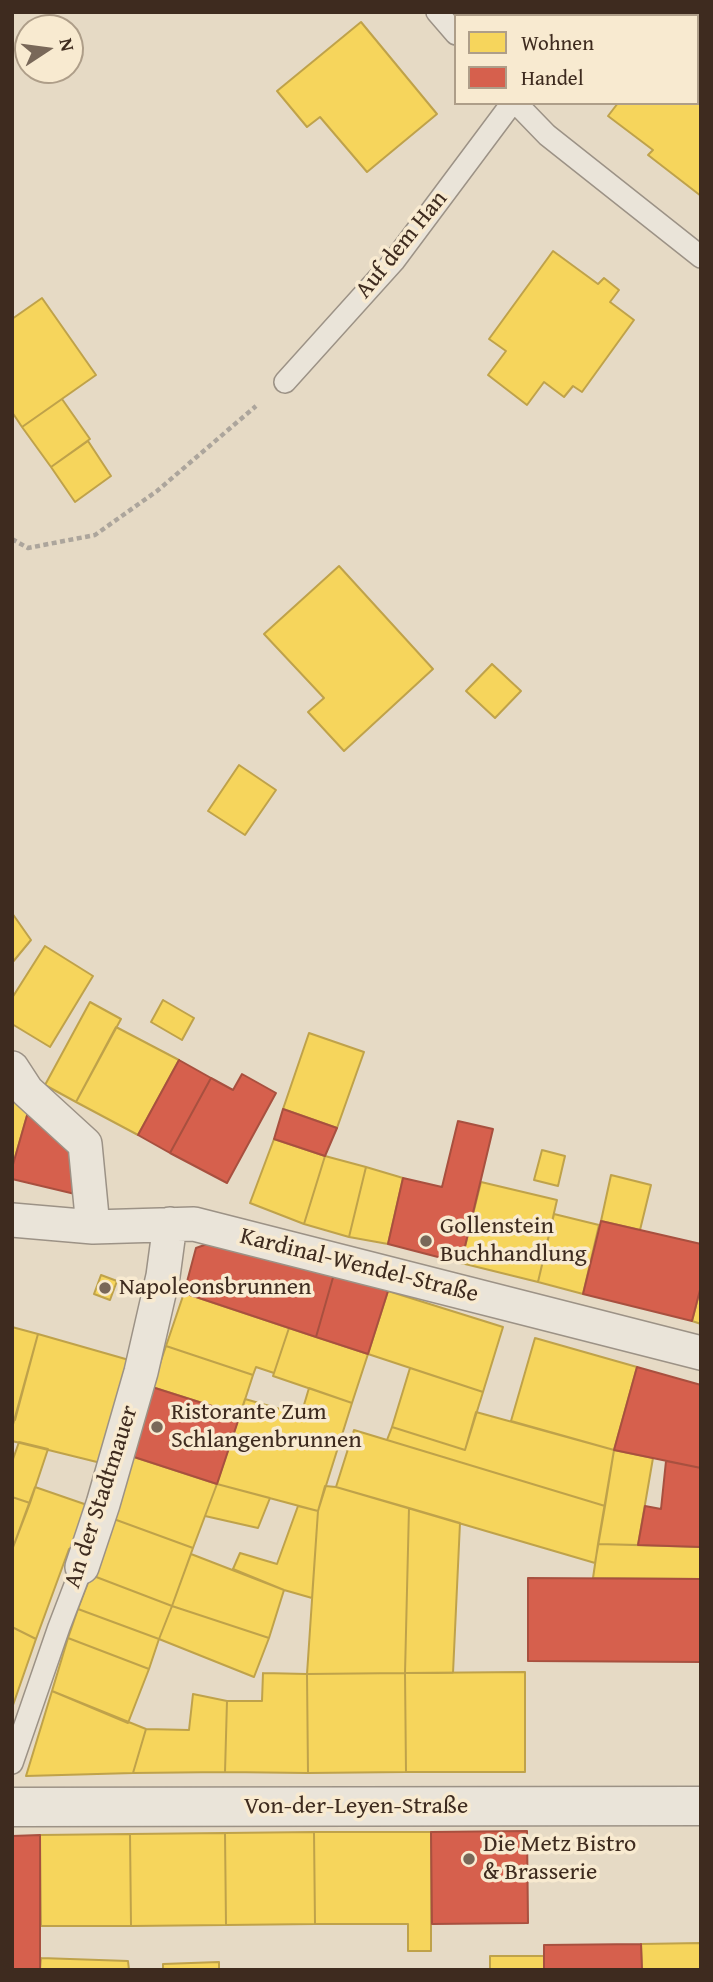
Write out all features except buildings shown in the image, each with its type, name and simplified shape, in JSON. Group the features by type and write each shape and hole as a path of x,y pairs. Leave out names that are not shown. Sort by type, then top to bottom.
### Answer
{"street":[{"path":"12,1068 27,1091 85,1144 93,1227"},
{"name":"Kardinal-Wendel-Straße","path":"12,1220 93,1227 194,1224 701,1353"},
{"name":"An der Stadtmauer","path":"82,1567 141,1372 163,1276 170,1224"},
{"name":"Von-der-Leyen-Straße","path":"12,1807 701,1806"}],"lane":[{"path":"437,12 454,32"},
{"name":"Auf dem Han","path":"285,382 394,261 512,105"},
{"path":"516,105 547,135 701,257"},
{"name":"An der Stadtmauer","path":"12,1763 82,1567"}],"path":[{"path":"12,539 28,548 95,535 157,491 285,382"}],"place":[{"name":"Gollenstein Buchhandlung","path":"426,1241"},
{"name":"Napoleonsbrunnen","path":"105,1288"},
{"name":"Ristorante Zum Schlangenbrunnen","path":"157,1427"},
{"name":"Die Metz Bistro & Brasserie","path":"469,1859"}]}
